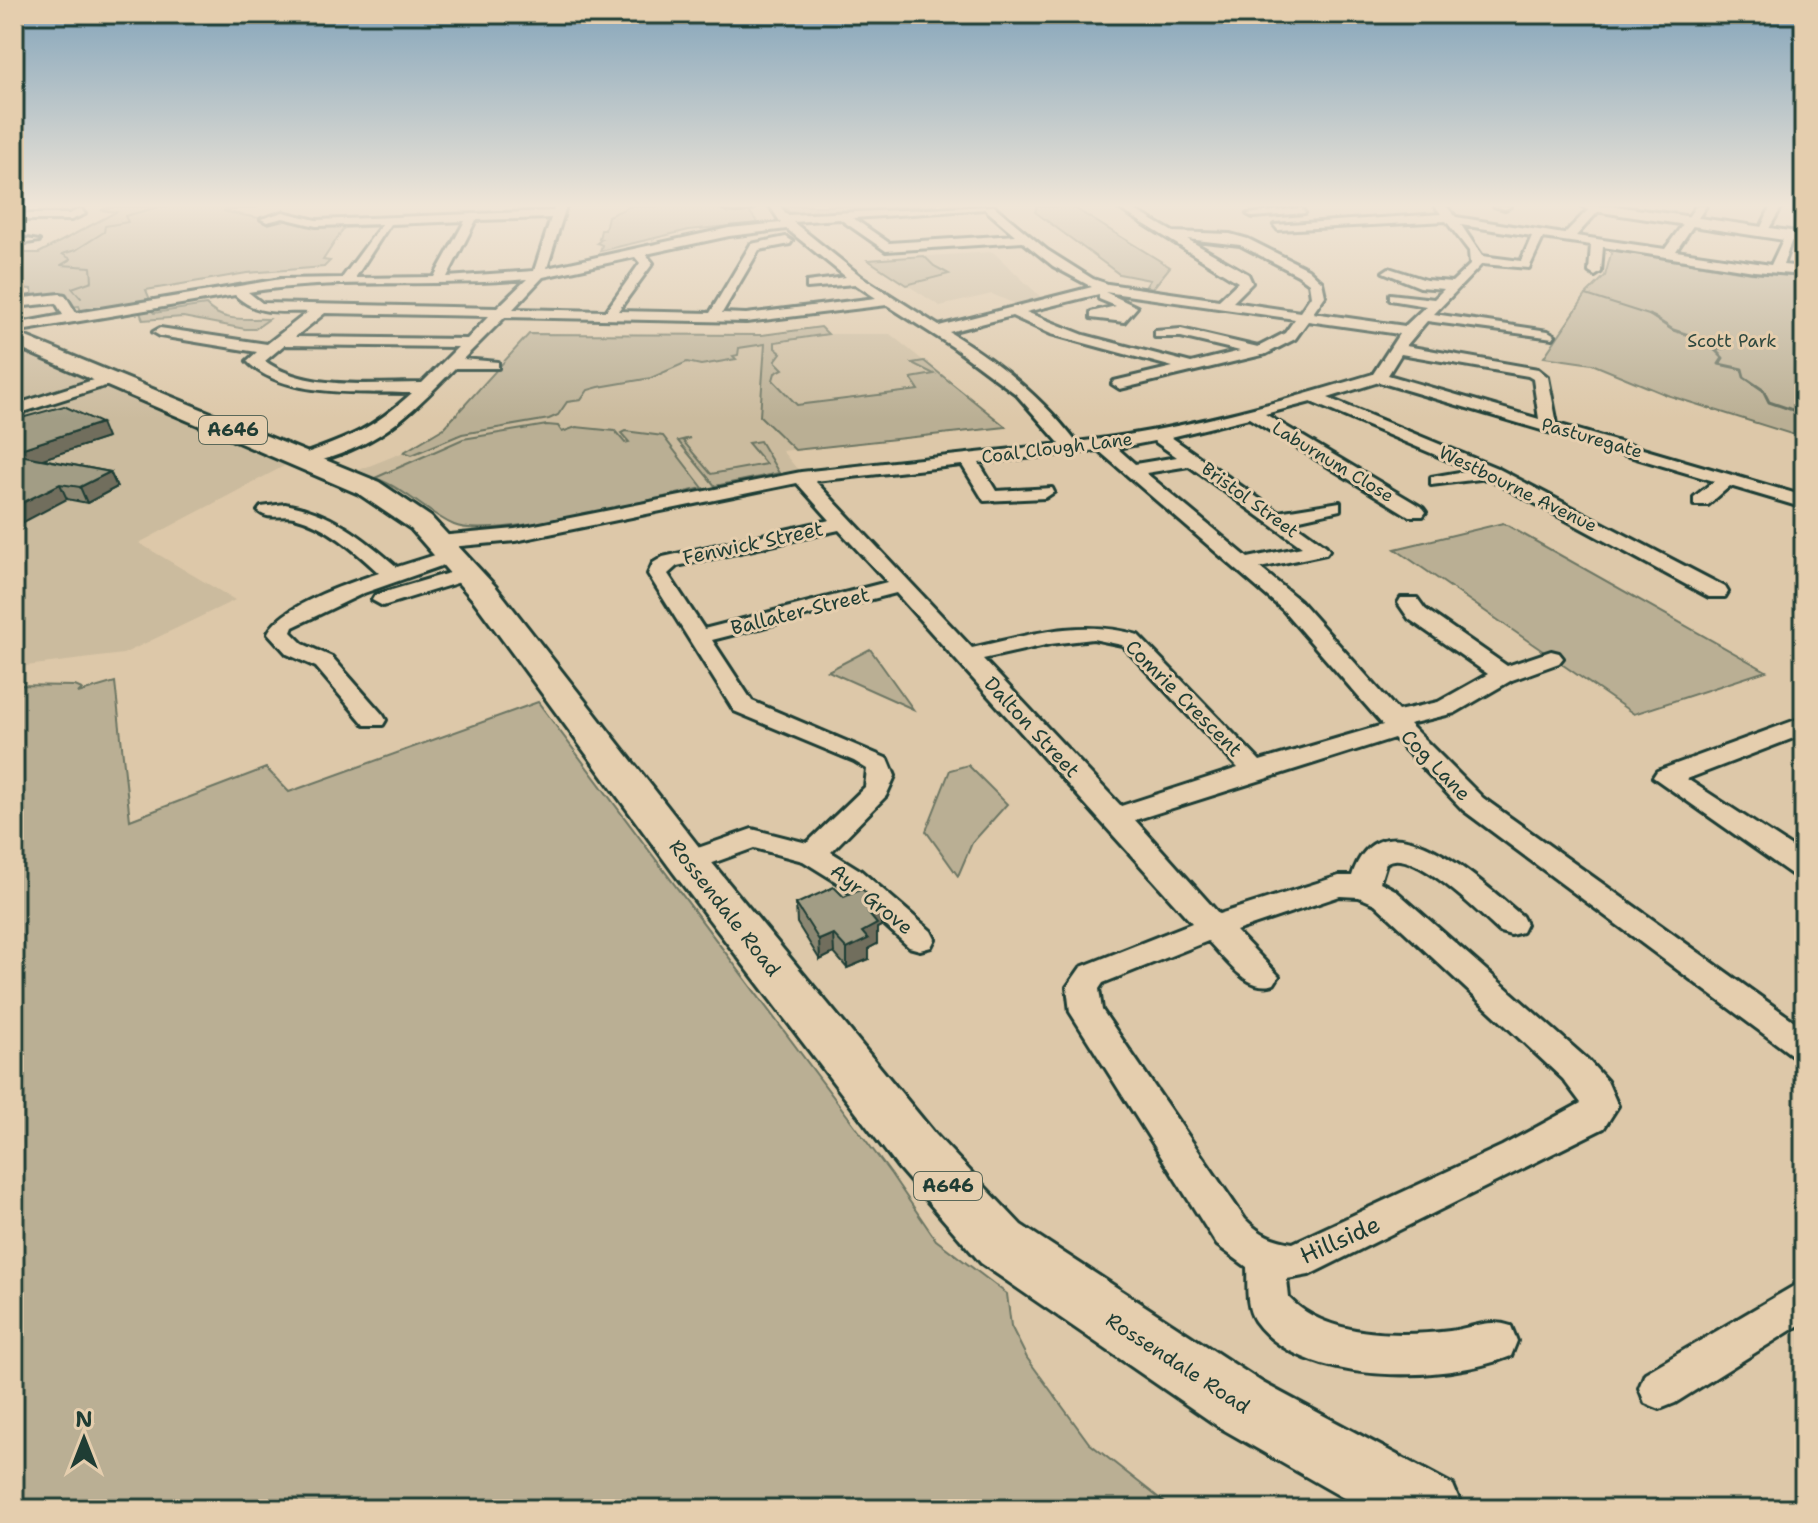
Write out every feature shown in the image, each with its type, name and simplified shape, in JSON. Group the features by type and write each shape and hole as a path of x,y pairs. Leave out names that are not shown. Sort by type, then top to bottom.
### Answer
{"highway":[{"name":"Rossendale Road","path":"14,338 369,488 397,505 459,558 688,862 916,1150 1001,1244 1241,1405 1429,1509"}],"street":[{"path":"345,283 349,277"},
{"path":"438,282 441,277"},
{"path":"14,328 281,283 438,282 500,277"},
{"path":"304,460 364,439 387,425 536,277"},
{"path":"612,310 637,277"},
{"path":"716,312 737,277"},
{"path":"812,285 859,277"},
{"path":"1076,277 1130,307"},
{"path":"1222,305 1245,283 1243,277"},
{"path":"1120,384 1195,369 1261,351 1290,336 1318,296 1315,282 1309,277"},
{"path":"1404,277 1425,284 1452,286"},
{"path":"1379,377 1408,331 1463,277"},
{"path":"853,278 1034,401 1056,423 1071,447"},
{"path":"238,290 254,305 321,309 746,318 888,301"},
{"path":"935,331 1099,290 1408,331"},
{"path":"1395,297 1434,303"},
{"path":"14,303 60,298 71,317"},
{"path":"321,309 255,361 262,368 314,385 426,388"},
{"path":"1013,311 1057,334 1134,350 1195,369"},
{"path":"1423,316 1548,335"},
{"path":"160,332 274,345 471,343"},
{"path":"1160,334 1181,333 1261,351"},
{"path":"1399,349 1533,372 1540,377 1549,426"},
{"path":"450,363 493,365"},
{"name":"Coal Clough Lane","path":"459,558 515,535 801,477 1102,445 1157,435 1313,397 1379,377"},
{"name":"Pasturegate","path":"1379,377 1803,501"},
{"path":"14,410 112,379"},
{"name":"Westbourne Avenue","path":"1313,397 1491,472 1723,590 1694,598"},
{"name":"Laburnum Close","path":"1251,412 1416,512"},
{"name":"Bristol Street","path":"1157,435 1319,550 1243,565"},
{"name":"Cog Lane","path":"1102,445 1291,605 1396,724 1473,804 1804,1046"},
{"path":"967,459 991,497 1045,492"},
{"path":"1132,470 1194,460"},
{"path":"1438,481 1491,472"},
{"name":"Dalton Street","path":"801,477 1116,817 1213,927 1263,976"},
{"path":"1701,501 1729,478"},
{"path":"1278,518 1333,506"},
{"path":"268,511 293,509 310,516 347,537 394,575"},
{"name":"Fenwick Street","path":"813,854 877,790 882,776 879,765 863,755 743,706 658,574 660,567 670,561 844,523"},
{"path":"383,600 459,558 515,535"},
{"path":"374,720 324,662 295,649 279,633 284,623 316,605 394,575 459,558"},
{"name":"Ballater Street","path":"698,637 902,585"},
{"path":"1409,603 1417,614 1504,675"},
{"name":"Comrie Crescent","path":"967,656 1090,631 1113,632 1130,640 1255,771"},
{"path":"1116,817 1446,708 1504,675 1551,658"},
{"path":"1804,725 1666,777 1804,869"},
{"name":"Ayr Grove","path":"688,862 752,838 813,854 850,877 920,939"},
{"path":"1496,1341 1453,1352 1408,1353 1364,1350 1324,1341 1292,1329 1269,1306 1266,1258 1252,1253 1231,1232 1086,1012 1083,987 1092,975 1213,927 1339,886 1364,887 1375,857 1383,850 1402,847 1426,856 1511,924"},
{"name":"Hillside","path":"1266,1258 1295,1262 1515,1157 1591,1117 1600,1106 1595,1091 1575,1069 1385,897 1364,887"},
{"path":"1660,1388 1804,1299"}],"shaded area":[{"path":"895,277 1020,277 1044,300 1020,306 992,294 940,306"},
{"path":"821,327 828,334 890,334 1006,427 782,451 798,470 493,529 455,526 408,493 359,470 404,452 444,428 529,334 762,335"},
{"path":"14,348 286,465 139,543 235,600 123,654 26,666 14,672"}],"green space":[{"path":"14,277 223,277 146,290 151,302 83,313 75,313 81,311 79,306 70,307 63,296 33,300 32,289 14,288"},
{"path":"894,277 937,277 906,285"},
{"path":"1135,277 1162,277 1153,288 1146,286 1150,280"},
{"name":"Scott Park","path":"1604,277 1800,277 1804,280 1804,438 1667,395 1592,364 1544,357 1586,295"},
{"path":"206,305 227,317 269,319 255,329 245,329 183,317 143,320 138,308 148,307 154,313"},
{"path":"821,327 828,334 775,342 775,348 781,353 775,361 783,369 775,373 773,380 797,405 919,390 911,378 934,374 912,363 924,361 1006,427 795,450 760,416 765,344 739,348 738,355 733,356 736,359 701,365 687,362 651,378 588,390 581,400 567,402 558,415 549,419 462,434 412,455 404,452 444,428 529,334 762,335"},
{"path":"547,425 558,426 562,432 576,427 615,431 625,443 629,442 621,433 625,431 663,436 703,488 537,523 473,528 444,520 397,488 375,478 463,439"},
{"path":"690,438 683,441 711,474 766,464 748,443 760,441 779,473 715,486 678,441"},
{"path":"1503,523 1766,671 1634,714 1395,549"},
{"path":"870,649 913,709 828,671"},
{"path":"115,682 130,820 266,768 289,792 538,702 891,1174 936,1240 1007,1294 1011,1326 1027,1358 1089,1443 1173,1509 14,1509 14,685 75,686 82,689 78,693"},
{"path":"968,765 1007,804 972,843 958,876 926,831 950,770"}],"building":[{"path":"64,406 101,423 14,451 14,420"},
{"path":"14,454 110,472 80,487 60,484 14,507"},
{"path":"834,887 844,897 862,889 880,907 868,913 877,924 862,932 868,939 847,949 833,934 819,940 796,904"}],"waterway":[{"path":"81,298 72,288 92,281 92,277"},
{"path":"1586,295 1651,316"},
{"path":"1651,316 1673,330 1727,347 1715,350 1723,358 1719,364 1742,369 1744,377 1763,390 1769,402 1804,414"},
{"path":"1804,415 1795,422 1804,431"}]}
